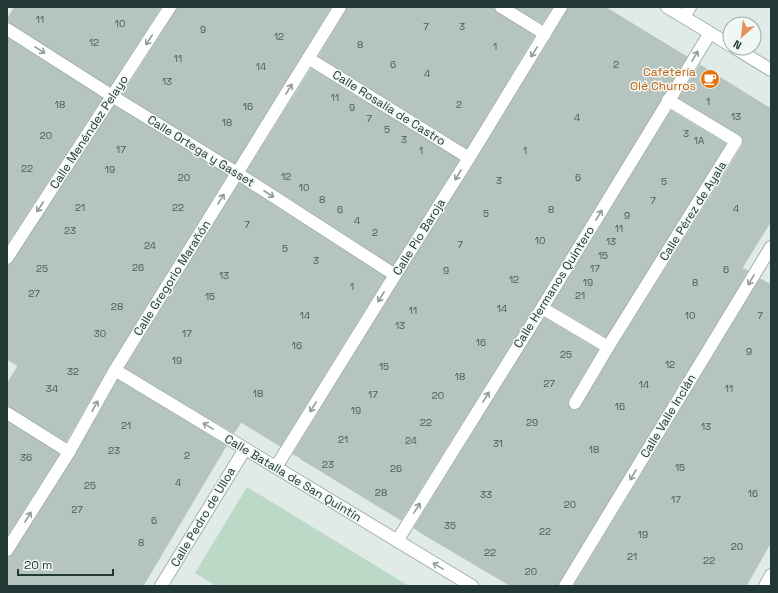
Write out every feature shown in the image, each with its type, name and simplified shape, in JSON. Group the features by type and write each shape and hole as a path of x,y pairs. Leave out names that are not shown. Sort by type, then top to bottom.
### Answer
{"street":[{"name":"Calle Menéndez Pelayo","path":"7,258 170,7"},
{"name":"Calle Gregorio Marañón","path":"7,550 69,452 115,370 340,7"},
{"path":"501,7 545,34"},
{"name":"Calle Pío Baroja","path":"276,467 469,158 561,7"},
{"path":"666,7 687,12 710,33 722,40"},
{"name":"Calle Ortega y Gasset","path":"7,29 237,173 395,275"},
{"name":"Calle Hermanos Quintero","path":"397,541 542,308 710,33"},
{"path":"748,56 771,70"},
{"name":"Calle Rosalía de Castro","path":"308,58 469,158"},
{"name":"Calle Pérez de Ayala","path":"575,403 608,347 736,141 668,100"},
{"name":"Calle Valle Inclán","path":"565,586 771,247"},
{"path":"542,308 608,347"},
{"name":"Calle Batalla de San Quintín","path":"115,370 472,586"},
{"path":"7,413 69,452"},
{"name":"Calle Pedro de Ulloa","path":"161,586 245,448"},
{"path":"765,586 771,576"}],"green space":[{"path":"247,487 409,586 216,586 195,573"}],"building":[{"path":"15,7 161,7 110,86 11,23 7,22 7,19"},
{"path":"177,7 331,7 235,163 123,94 176,11"},
{"path":"347,7 494,7 497,13 534,36 467,148 319,56"},
{"path":"515,7 552,7 542,23"},
{"path":"568,7 605,7 687,57 536,304 401,520 293,454 475,162 551,38"},
{"path":"7,38 102,98 7,244"},
{"path":"700,65 771,109 771,221 742,268 748,271 559,582 558,586 511,586 414,528 544,318 598,350 568,400 568,406 572,410 578,410 581,407 614,351 743,145 743,138 740,135 679,98"},
{"path":"311,69 459,160 393,265 247,171"},
{"path":"114,106 227,175 109,366 66,441 7,406 7,384 18,366 7,359 7,265 13,262"},
{"path":"671,111 726,144 606,337 552,305"},
{"path":"239,183 385,277 280,446 241,422 234,433 125,368"},
{"path":"760,279 771,285 771,542 746,586 574,586"},
{"path":"118,380 226,446 143,586 7,586 7,557 13,554 75,456"},
{"path":"7,422 59,454 7,536"}],"place":[{"name":"Cafetería Olé Churros","path":"710,79"}]}
